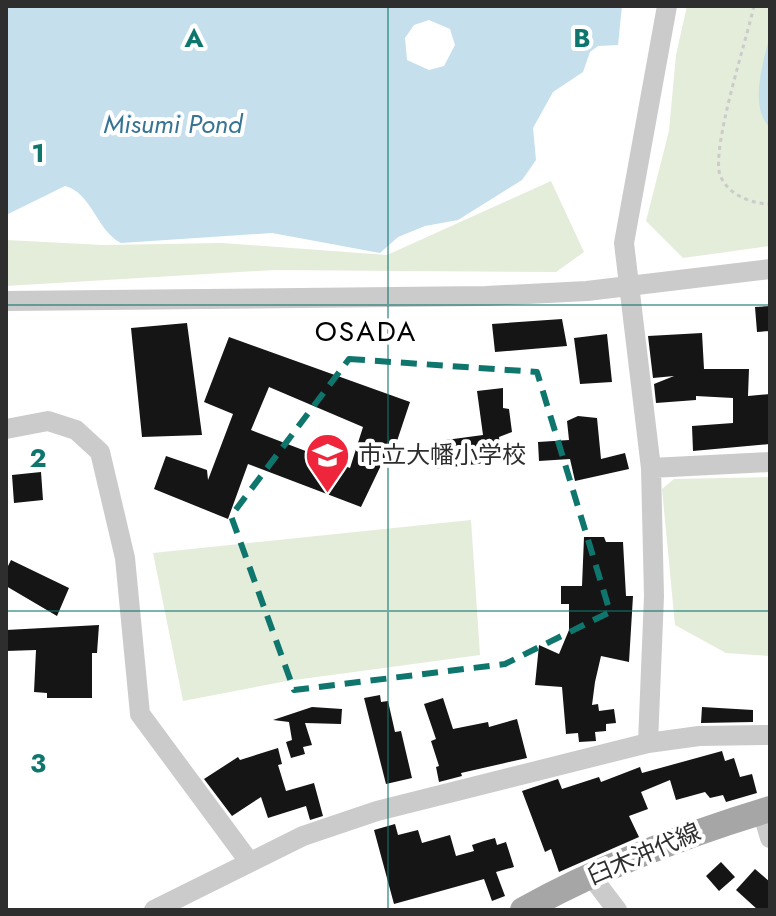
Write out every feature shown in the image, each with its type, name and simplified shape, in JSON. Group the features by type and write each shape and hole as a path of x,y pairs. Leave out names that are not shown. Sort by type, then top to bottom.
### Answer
{"main road":[{"name":"臼木沖代線","path":"523,910 591,876 697,830 766,810"}],"street":[{"path":"648,743 654,596 651,468 624,243 667,6"},
{"path":"6,301 486,296 587,291 770,269"},
{"path":"6,429 48,421 76,430 100,452 125,558 140,714 248,860"},
{"path":"651,468 770,462"},
{"path":"154,910 248,860 303,836 377,811 648,743 699,736 770,735"},
{"path":"766,810 770,838"},
{"path":"591,876 617,910"}],"path":[{"path":"754,6 720,147 720,175 737,196 770,204"}],"highlighted area":[{"path":"349,359 537,372 610,612 505,664 294,690 231,516"}],"green space":[{"path":"687,6 770,6 770,246 683,258 646,221 669,131 676,55"},
{"path":"551,181 584,252 556,272 274,270 6,286 6,240 103,245 222,243 387,255"},
{"path":"770,477 770,656 726,653 675,625 662,489 674,479"},
{"path":"471,520 480,655 287,681 183,701 153,553"}],"water":[{"name":"Misumi Pond","path":"6,6 622,6 618,45 598,46 590,52 583,72 553,92 533,128 536,160 522,180 458,220 425,226 398,237 380,253 272,233 121,243 106,230 81,196 65,186 6,215","holes":["429,20 450,29 455,45 444,66 429,70 407,60 405,38 414,25"]},
{"path":"770,34 770,128 763,118 759,95"}],"building":[{"path":"770,306 770,331 757,332 755,307"},
{"path":"562,319 567,346 495,352 492,324"},
{"path":"187,323 202,435 142,437 131,328"},
{"path":"702,333 704,369 749,369 748,396 770,394 770,444 693,451 692,426 733,423 733,398 696,396 696,400 656,403 654,384 674,376 653,378 648,336"},
{"path":"607,334 612,382 580,384 574,338"},
{"path":"229,337 410,402 391,459 385,457 361,507 248,464 228,519 154,489 166,456 207,470 208,480 233,414 204,402","holes":["269,387 363,427 350,468 251,430"]},
{"path":"503,388 503,408 509,409 512,432 499,437 502,461 435,469 431,442 483,435 477,391"},
{"path":"578,416 597,418 601,459 625,453 629,469 575,481 570,459 539,461 538,442 569,440 567,421"},
{"path":"41,472 43,500 14,503 12,475"},
{"path":"584,537 604,537 606,542 623,542 626,596 633,596 629,662 601,656 595,682 592,705 598,704 599,711 614,709 616,723 606,724 606,731 595,732 596,741 579,742 578,733 566,734 562,687 535,685 539,645 559,654 569,630 569,604 561,604 561,586 582,586"},
{"path":"11,560 69,588 57,616 6,586 6,570"},
{"path":"99,625 97,653 92,653 92,698 47,698 47,693 34,692 36,650 6,651 6,630"},
{"path":"380,695 381,702 388,701 395,732 401,731 412,778 386,784 364,698"},
{"path":"443,698 453,729 488,722 489,727 517,719 527,758 461,773 462,776 439,782 436,767 439,766 431,741 436,739 424,704"},
{"path":"312,707 342,709 341,724 305,723 312,745 303,747 305,754 291,758 286,742 292,740 289,722 273,720"},
{"path":"702,707 753,710 753,722 701,723"},
{"path":"278,748 282,764 278,765 286,791 314,783 323,816 310,820 306,806 268,818 261,797 232,816 204,779 238,757 240,760"},
{"path":"722,751 725,761 734,758 740,777 752,774 757,793 726,802 723,795 710,798 705,792 676,800 670,780 641,792 648,809 629,816 639,837 559,872 551,849 545,852 522,791 558,779 562,789 599,777 601,782 640,767 642,773"},
{"path":"395,824 398,835 418,830 422,843 450,835 456,856 474,851 472,845 484,841 495,838 497,845 506,842 514,867 496,872 505,896 492,901 484,879 394,904 374,830"},
{"path":"721,862 735,877 719,891 706,876"},
{"path":"755,869 770,882 770,910 758,910 736,890"}],"place":[{"name":"市立大幡小学校","path":"327,494"}],"district":[{"name":"OSADA","path":"366,331"}]}
